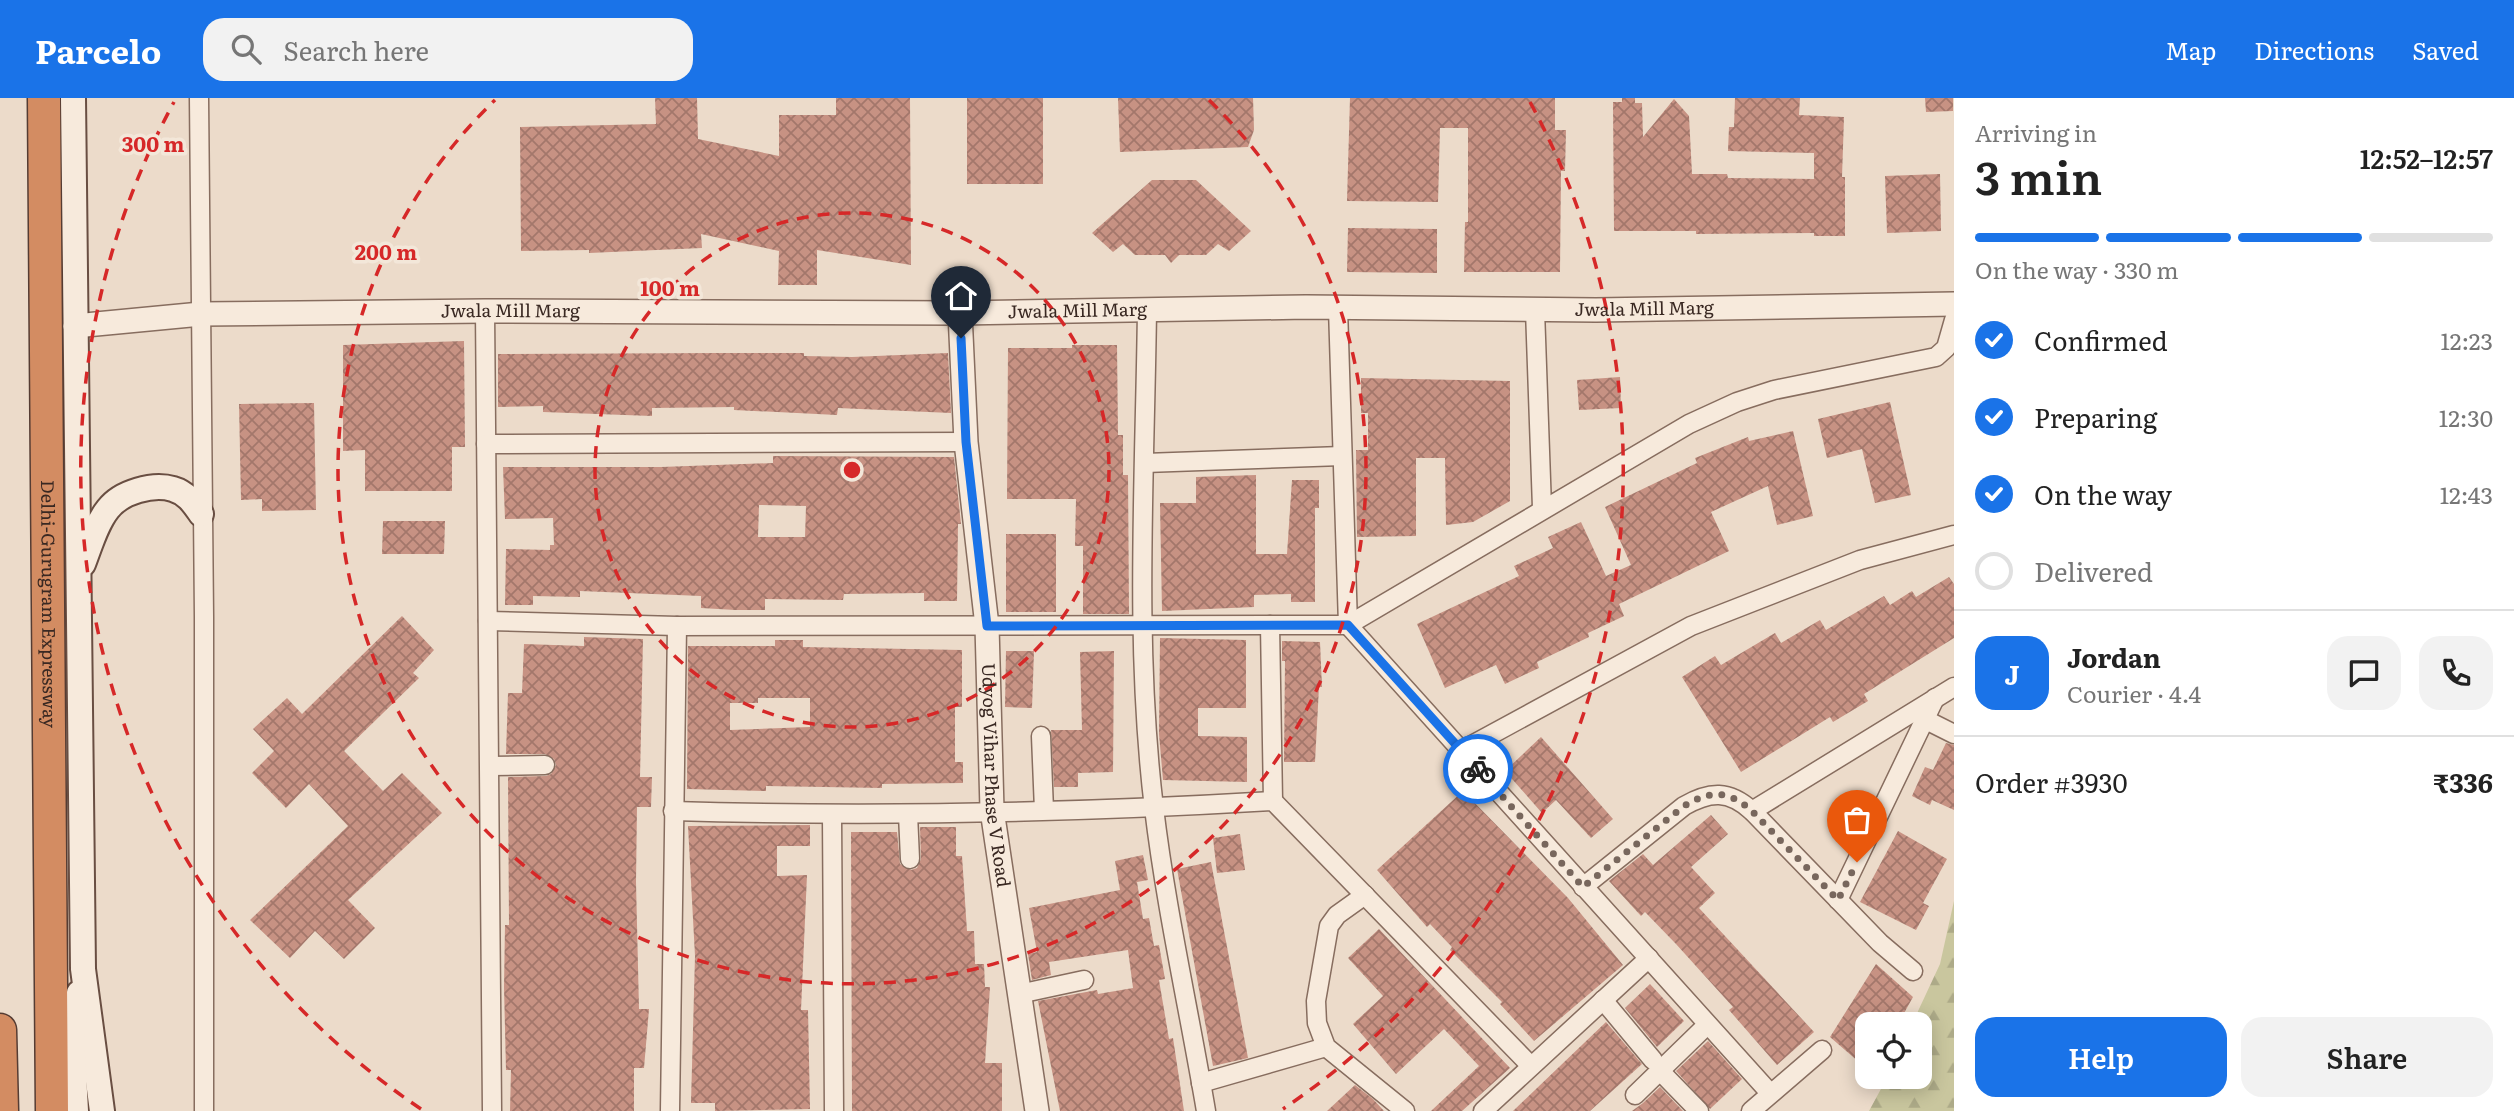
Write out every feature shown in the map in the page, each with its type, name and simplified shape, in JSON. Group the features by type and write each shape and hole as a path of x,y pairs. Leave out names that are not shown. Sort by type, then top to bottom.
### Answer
{"highway":[{"name":"Delhi-Gurugram Expressway","path":"44,98 52,1111"},
{"path":"0,1030 2,1111"}],"main road":[{"path":"73,98 83,968 102,1111"},
{"path":"78,578 107,510 120,497 140,491 173,489 188,497 201,514"},
{"path":"76,1111 72,1034 83,968"}],"street":[{"path":"199,98 204,1111"},
{"name":"Jwala Mill Marg","path":"75,326 201,314 485,311 960,313 1306,307 1535,310 1954,304"},
{"path":"1338,308 1348,625 1770,1093"},
{"path":"1147,309 1143,626 1154,808 1206,1111"},
{"path":"1535,310 1542,508"},
{"path":"485,311 492,1111"},
{"name":"Udyog Vihar Phase V Road","path":"960,313 966,442 987,626 992,810 1037,1111"},
{"path":"488,621 677,626 1348,625 1542,508 1689,424 1737,402 1774,390 1936,357 1946,348 1954,320"},
{"path":"485,444 966,442"},
{"path":"1145,463 1342,457"},
{"path":"1461,751 1691,626 1860,560 1954,535"},
{"path":"1270,625 1273,801 1531,1066"},
{"path":"670,1111 677,626"},
{"path":"1752,811 1954,687"},
{"path":"1838,900 1935,698"},
{"path":"1924,719 1954,734"},
{"path":"1041,736 1044,810"},
{"path":"491,766 545,765"},
{"path":"1583,887 1701,796 1720,792 1740,800 1752,811 1838,900 1913,971"},
{"path":"673,811 832,816 1154,808 1273,801"},
{"path":"908,814 910,859"},
{"path":"832,816 834,1111"},
{"path":"1365,895 1337,915 1329,926 1316,1001 1317,1023 1326,1047 1405,1111"},
{"path":"1483,1111 1649,958"},
{"path":"1019,993 1084,980"},
{"path":"1603,1000 1657,1066 1699,1111"},
{"path":"1635,1095 1657,1066 1707,1025"},
{"path":"1201,1083 1326,1047"},
{"path":"1751,1111 1822,1050"}],"green space":[{"path":"1954,901 1954,1111 1869,1111 1881,1089 1932,1089 1932,1012 1918,1012 1940,964"}],"building":[{"path":"655,98 697,98 698,139 779,156 779,115 836,115 836,98 910,98 911,265 817,250 817,285 778,285 779,251 701,234 702,248 589,253 589,250 521,251 520,127 656,124"},
{"path":"967,98 1043,98 1043,184 967,184"},
{"path":"1118,98 1253,98 1254,130 1248,147 1120,152"},
{"path":"1350,98 1555,98 1555,130 1566,130 1565,171 1561,171 1560,272 1464,272 1465,222 1468,222 1468,128 1440,128 1438,202 1347,201"},
{"path":"1622,98 1635,98 1635,103 1642,103 1643,137 1674,99 1689,116 1692,174 1727,174 1728,178 1814,179 1814,153 1728,151 1729,127 1734,127 1735,98 1800,98 1799,115 1844,117 1842,177 1845,177 1845,236 1814,236 1814,233 1696,234 1696,231 1614,231 1613,102 1622,102"},
{"path":"1925,98 1953,98 1953,111 1926,112"},
{"path":"1940,174 1941,231 1887,233 1885,176"},
{"path":"1152,180 1196,180 1251,231 1229,251 1218,244 1206,255 1179,255 1171,263 1165,255 1135,255 1123,244 1113,252 1092,233"},
{"path":"1348,228 1437,229 1437,273 1347,272"},
{"path":"464,341 465,447 452,447 452,491 365,491 365,450 343,451 343,345"},
{"path":"1072,345 1117,345 1118,435 1123,435 1123,475 1128,475 1129,614 1083,614 1083,546 1075,546 1076,499 1007,499 1008,348 1072,348"},
{"path":"804,353 804,356 852,357 948,353 951,413 838,408 837,415 734,410 734,407 652,408 652,416 543,412 543,406 498,407 498,354"},
{"path":"1620,377 1621,408 1579,410 1577,380"},
{"path":"1361,378 1510,381 1510,501 1473,522 1446,525 1445,458 1416,458 1416,536 1357,537 1356,450 1368,450 1368,413 1361,413"},
{"path":"1890,402 1911,495 1875,503 1862,449 1827,458 1818,419"},
{"path":"314,403 316,510 262,511 262,499 241,500 239,404"},
{"path":"1793,431 1813,516 1777,525 1768,486 1711,512 1729,551 1619,604 1624,616 1588,633 1589,637 1537,662 1539,668 1505,684 1496,665 1445,688 1417,624 1519,576 1514,566 1553,548 1548,537 1581,522 1606,576 1631,565 1605,507 1697,463 1695,458 1748,437 1749,441"},
{"path":"773,456 954,457 961,524 958,524 957,601 924,601 924,593 844,594 843,600 765,599 765,610 735,610 701,608 701,596 580,591 580,597 533,596 533,605 505,605 506,549 550,550 550,545 554,545 553,518 505,519 503,467 661,467 773,463","holes":["759,505 806,506 805,537 758,537"]},
{"path":"1256,475 1256,554 1287,554 1292,480 1319,480 1319,508 1315,508 1315,602 1291,602 1291,594 1254,595 1254,607 1162,611 1160,503 1196,503 1196,477"},
{"path":"383,521 445,521 444,554 382,554"},
{"path":"1006,534 1056,534 1056,612 1006,612"},
{"path":"1949,577 1954,584 1954,638 1864,694 1868,701 1833,722 1830,717 1741,772 1682,677 1715,656 1721,665 1775,633 1781,643 1820,620 1826,630 1884,596 1890,605 1912,591 1916,597"},
{"path":"402,616 434,650 413,673 419,678 344,751 383,791 402,773 442,813 348,900 375,928 344,959 315,931 290,958 250,920 348,826 309,784 286,808 252,773 274,751 253,729 287,698 302,714"},
{"path":"584,637 643,639 640,777 652,777 651,807 637,807 639,1009 649,1009 644,1068 634,1068 634,1111 510,1111 511,1070 506,1070 504,987 505,925 509,925 508,777 546,776 551,774 556,765 554,759 545,754 506,754 508,693 522,693 524,644 584,646"},
{"path":"1160,638 1246,640 1246,708 1198,708 1198,736 1247,737 1247,782 1163,780 1159,734"},
{"path":"775,640 803,640 803,647 962,650 962,707 955,707 955,762 963,762 963,783 882,784 882,788 766,786 766,791 687,789 688,646 775,646","holes":["758,698 810,698 810,727 730,730 730,703 758,703"]},
{"path":"1282,641 1320,642 1322,687 1319,687 1315,762 1284,762 1285,661 1282,661"},
{"path":"1006,651 1034,651 1032,708 1005,707"},
{"path":"1114,651 1113,772 1078,773 1078,787 1054,787 1051,730 1082,730 1080,652"},
{"path":"1541,737 1613,819 1591,838 1556,800 1542,813 1505,771"},
{"path":"1946,743 1954,745 1954,810 1932,800 1930,805 1912,796 1925,767 1933,770"},
{"path":"1463,791 1568,898 1623,965 1534,1041 1500,1004 1502,1002 1450,950 1452,947 1430,924 1427,927 1377,870"},
{"path":"1711,815 1728,834 1691,867 1715,893 1699,908 1814,1032 1777,1065 1729,1010 1733,1007 1676,944 1645,912 1641,916 1609,881 1643,854 1653,865"},
{"path":"810,825 810,846 777,846 777,876 807,875 801,1010 808,1010 810,1109 715,1111 715,1103 691,1103 695,956 688,826"},
{"path":"920,827 956,827 956,856 962,856 967,931 974,931 975,964 984,964 985,987 990,987 985,1063 1002,1063 1002,1111 852,1111 851,832 897,832 900,864 911,870 917,868 921,859"},
{"path":"1898,831 1947,859 1923,903 1929,906 1916,930 1860,902"},
{"path":"1240,834 1245,870 1217,873 1213,838"},
{"path":"1143,855 1148,880 1137,882 1143,919 1149,918 1154,946 1159,945 1165,979 1159,980 1169,1039 1173,1038 1184,1111 1060,1111 1038,1001 1097,990 1098,994 1133,988 1128,950 1049,962 1051,975 1032,980 1028,954 1037,952 1029,908 1120,890 1115,861"},
{"path":"1211,862 1248,1058 1213,1066 1177,869"},
{"path":"1379,929 1510,1068 1462,1111 1431,1111 1479,1066 1444,1029 1396,1074 1353,1024 1383,996 1348,958"},
{"path":"1876,964 1913,997 1905,1012 1855,1012 1855,1059 1830,1037"},
{"path":"1650,984 1684,1021 1657,1047 1625,1008"},
{"path":"1606,1022 1642,1064 1590,1111 1513,1111"},
{"path":"1708,1041 1742,1079 1710,1109 1676,1071"},
{"path":"1355,1085 1373,1099 1384,1111 1327,1111"},
{"path":"1660,1087 1683,1111 1632,1111 1643,1103"}],"way so far":[{"path":"1478,769 1583,887 1684,806 1701,796 1720,792 1740,800 1838,900 1857,862"}],"route":[{"path":"961,338 966,442 987,626 1348,625 1478,769"}]}
